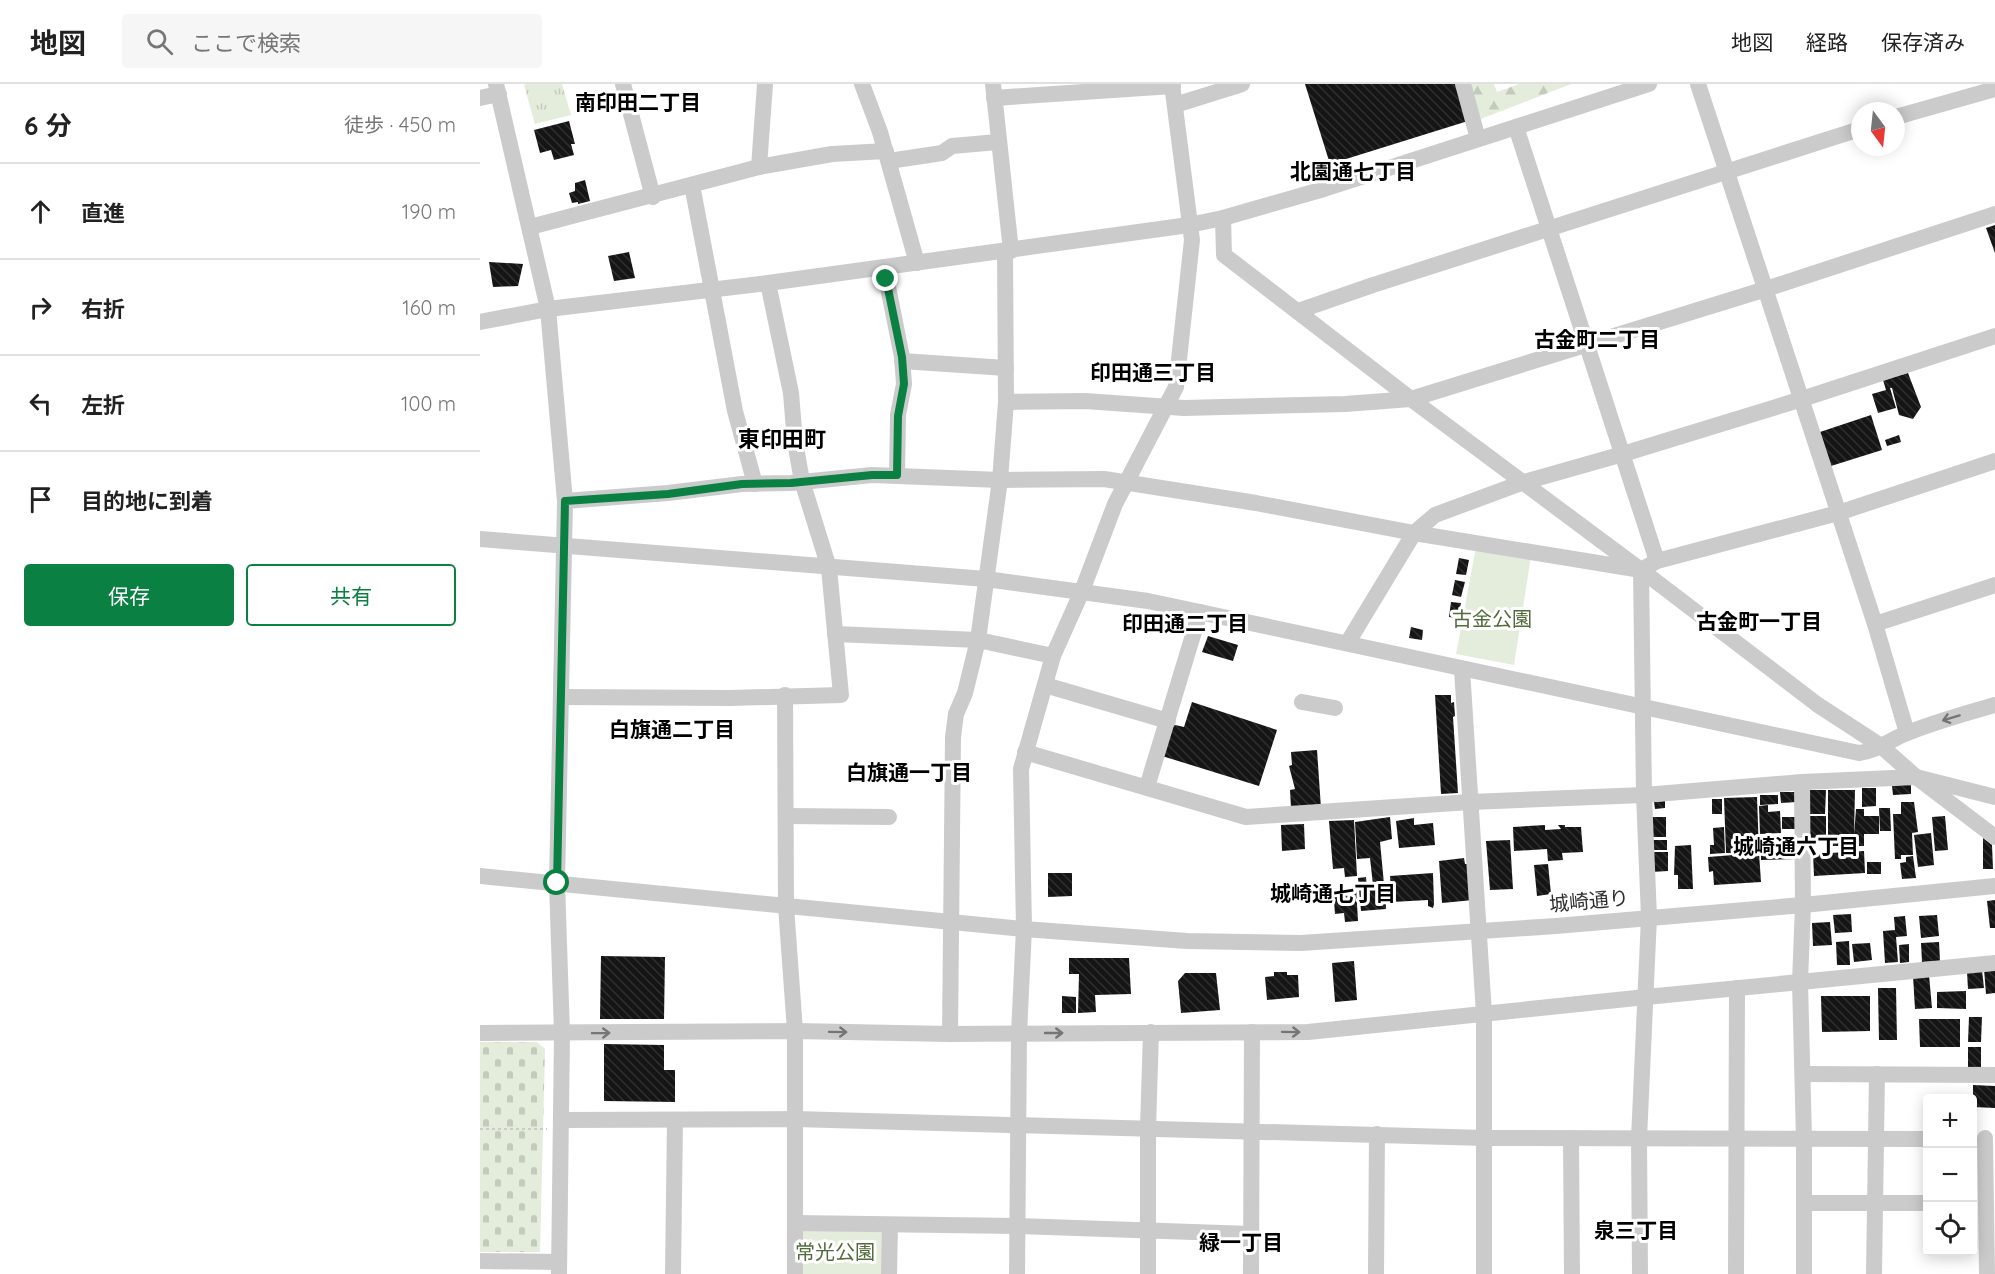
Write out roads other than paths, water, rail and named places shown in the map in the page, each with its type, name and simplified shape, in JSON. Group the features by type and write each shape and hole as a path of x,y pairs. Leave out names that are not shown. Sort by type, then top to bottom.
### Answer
{"street":[{"path":"623,84 653,197"},
{"path":"759,167 765,84"},
{"path":"862,84 887,156 917,263"},
{"path":"1175,105 1242,84"},
{"path":"1463,84 1478,139"},
{"path":"480,322 548,309 768,283 1189,225 1223,218 1324,189 1649,84"},
{"path":"1698,84 1875,624 1907,733"},
{"path":"950,1034 952,798 956,714 965,693 978,640 1000,480 1006,402 1008,251 994,91 1173,85 1192,240 1176,387 1115,504 1082,591 1053,656 1021,769 1024,928 1018,1033 1017,1274"},
{"path":"480,98 497,89 548,309 565,501 557,883 562,1033 554,1125 559,1268 480,1261"},
{"path":"1905,114 1995,89"},
{"path":"1516,127 1657,561"},
{"path":"1298,311 1851,132"},
{"path":"530,227 653,197 759,167 832,154 887,156 942,153 952,146 998,142"},
{"path":"692,185 735,411 755,484"},
{"path":"1006,402 1085,401 1184,408 1333,404 1411,399 1766,289 1995,214"},
{"path":"1223,218 1224,255 1411,399 1818,705 1881,746 1995,837"},
{"path":"884,267 902,361 904,384 898,416 897,475"},
{"path":"562,697 730,698 840,695 828,568 802,482 795,442 792,393 768,283"},
{"path":"1348,642 1413,532 1435,515 1524,482 1802,399 1995,336"},
{"path":"902,361 1006,368"},
{"path":"565,501 872,475 1000,480 1104,479 1641,570 1657,561 1838,513 1995,460"},
{"path":"480,539 986,579 1148,601 1859,753 1872,752 1907,733 1995,705"},
{"path":"1640,1274 1639,1139 1649,917 1644,795 1641,570"},
{"path":"1875,624 1995,585"},
{"path":"1148,787 1200,612"},
{"path":"835,634 978,640 1053,656"},
{"path":"1462,669 1484,1014 1484,1274"},
{"path":"1045,685 1168,721"},
{"path":"785,695 786,906 795,1031 795,1274"},
{"path":"1302,702 1335,708"},
{"path":"1025,752 1246,817 1917,777 1995,797"},
{"path":"1803,782 1803,905 1800,982 1804,1139 1804,1274"},
{"path":"786,816 889,817"},
{"name":"城崎通り","path":"480,876 1024,928 1187,941 1302,943 1556,926 1995,886"},
{"path":"480,1033 1308,1032 1995,963"},
{"path":"1736,1274 1737,988"},
{"path":"1148,1274 1148,1128 1151,1032"},
{"path":"1251,1274 1252,1032"},
{"path":"1803,1074 1995,1075"},
{"path":"1874,1274 1877,1074"},
{"path":"554,1125 675,1120 795,1119 1485,1138 1923,1139"},
{"path":"673,1274 675,1120"},
{"path":"1376,1274 1377,1134"},
{"path":"1571,1138 1572,1274"},
{"path":"1984,1138 1986,1274"},
{"path":"1804,1203 1923,1203"},
{"path":"795,1223 1018,1226 1251,1234"},
{"path":"889,1274 890,1225"}],"district":[{"name":"南印田二丁目","path":"638,103"},
{"name":"北園通七丁目","path":"1353,172"},
{"name":"古金町二丁目","path":"1597,340"},
{"name":"印田通三丁目","path":"1153,373"},
{"name":"東印田町","path":"782,439"},
{"name":"古金町一丁目","path":"1759,622"},
{"name":"印田通二丁目","path":"1185,624"},
{"name":"白旗通二丁目","path":"672,730"},
{"name":"白旗通一丁目","path":"909,773"},
{"name":"城崎通六丁目","path":"1796,847"},
{"name":"城崎通七丁目","path":"1333,894"},
{"name":"泉三丁目","path":"1636,1231"},
{"name":"緑一丁目","path":"1241,1243"}],"park label":[{"name":"古金公園","path":"1492,619"},
{"name":"常光公園","path":"835,1252"}]}
